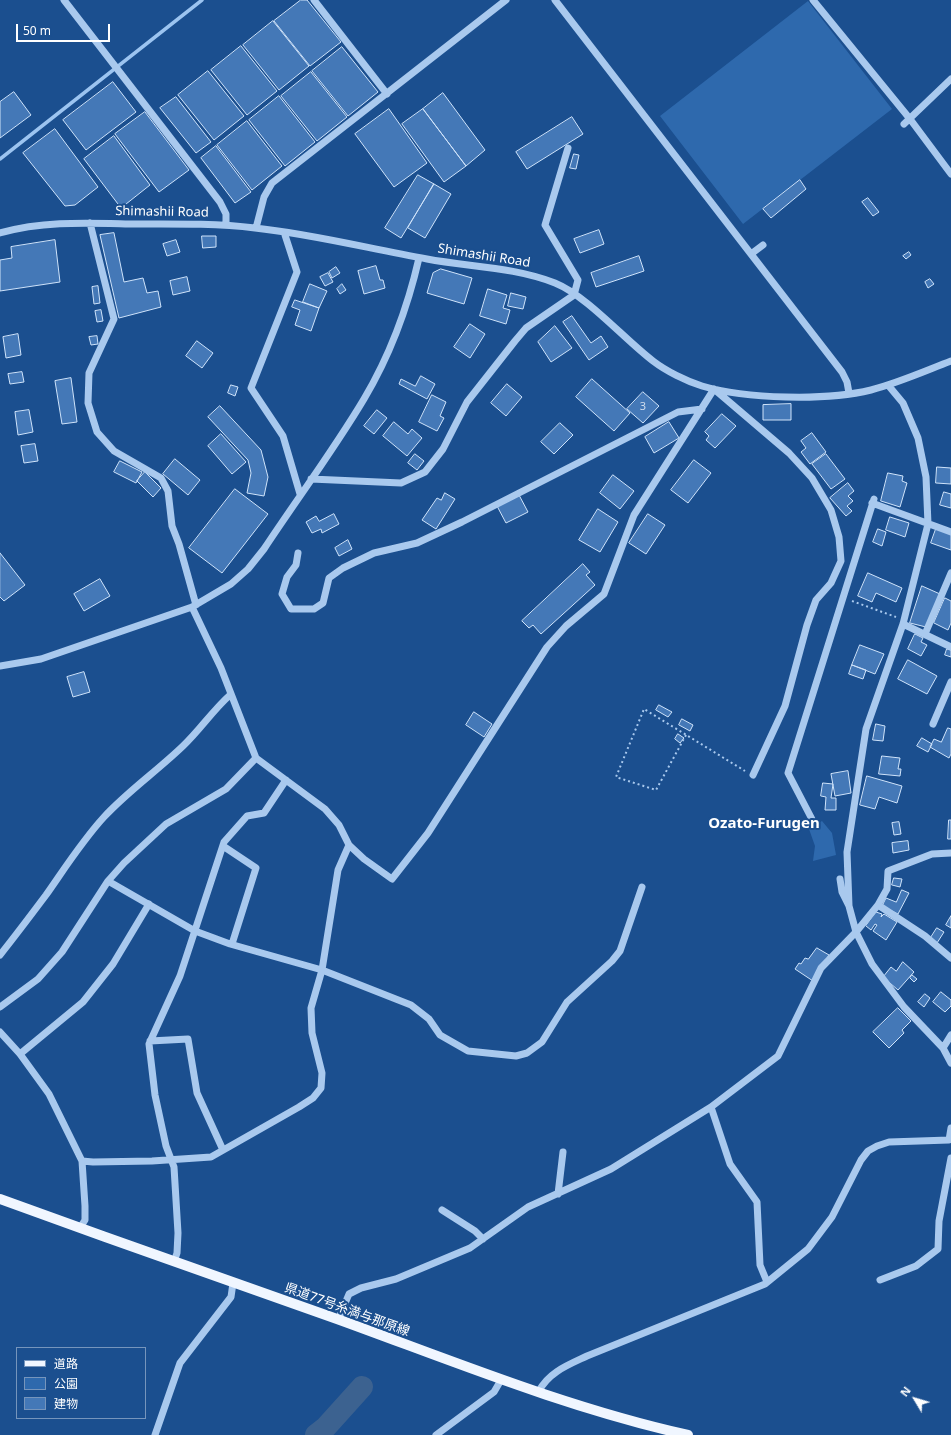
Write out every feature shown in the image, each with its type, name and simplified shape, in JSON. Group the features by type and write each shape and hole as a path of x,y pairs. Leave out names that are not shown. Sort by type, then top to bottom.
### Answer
{"main road":[{"name":"県道77号糸満与那原線","path":"0,1199 502,1380 607,1413 688,1435"}],"street":[{"path":"64,0 220,202 226,214 226,225"},
{"path":"314,0 387,94"},
{"path":"256,228 264,197 272,183 506,0"},
{"path":"555,0 842,372 847,382 849,393"},
{"path":"813,0 907,122 951,174"},
{"path":"907,122 951,79"},
{"path":"311,479 401,482 425,472 443,450 467,402 515,341 526,328 574,295 578,280 545,225 568,148"},
{"path":"90,223 114,319 89,373 88,403 97,432 114,451 161,478 168,491 172,526 179,544 194,606 230,696 245,727 256,758 325,809 339,825 349,845 364,859 392,879 428,833 547,647 566,626 604,594 634,515 714,389 789,454 812,478 831,510 839,537 841,560 831,583 816,600 807,625 785,706 753,775"},
{"name":"Shimashii Road","path":"0,233 40,224 90,223 226,225 284,232 419,258 485,266 532,276 559,285 574,295 655,362 699,385 728,392 792,397 849,393 888,384 951,361"},
{"path":"284,232 298,272 251,388 283,436 300,494"},
{"path":"752,254 763,245"},
{"path":"0,666 41,659 194,606 231,584 248,569 264,549 364,398 385,358 402,315 419,258"},
{"path":"849,906 847,852 866,729 903,622 928,524 926,476 918,438 903,403 888,384"},
{"path":"298,553 296,565 287,577 282,594 291,610 314,609 322,603 328,578 343,568 374,553 417,542 462,522 678,412 702,409"},
{"path":"815,825 788,773 873,501 951,532"},
{"path":"838,568 849,577"},
{"path":"925,634 951,573"},
{"path":"903,622 951,647"},
{"path":"933,724 951,682"},
{"path":"0,955 46,895 70,858 104,817 142,781 164,764 184,745 220,704 230,696"},
{"path":"0,1007 38,979 62,952 108,880 166,824 226,788 256,758"},
{"path":"174,1262 177,1253 178,1233 174,1166 170,1159 155,1095 149,1044 180,976 223,846 247,816 264,813 286,780"},
{"path":"82,1161 93,1162 212,1157 313,1098 321,1088 322,1073 312,1033 312,1008 322,970 338,870 349,845"},
{"path":"223,846 256,868 232,944"},
{"path":"338,1320 350,1294 361,1288 396,1278 470,1248 528,1207 611,1169 711,1107 778,1056 821,968 856,932 878,905 887,889 888,871 932,854 951,853"},
{"path":"840,879 842,892 849,906 856,932 872,964 904,1007 943,1048 951,1062"},
{"path":"108,880 195,931 232,944 322,970 411,1005 429,1019 440,1035 468,1051 516,1056 527,1053 542,1042 567,1002 612,962 620,951 642,887"},
{"path":"20,1054 83,1002 113,964 149,904"},
{"path":"878,905 925,936 951,958"},
{"path":"0,1032 20,1054 49,1094 82,1161 85,1220 80,1228"},
{"path":"943,1048 951,1035"},
{"path":"150,1041 188,1039 197,1093 223,1150"},
{"path":"711,1107 730,1164 757,1202 760,1265 767,1282"},
{"path":"539,1391 544,1382 559,1369 767,1282 808,1249 832,1216 854,1170 868,1151 889,1142 950,1141 951,1128"},
{"path":"558,1194 563,1152"},
{"path":"880,1280 916,1266 938,1249 939,1221 951,1158"},
{"path":"442,1210 475,1231 483,1239"},
{"path":"155,1435 180,1363 231,1297 233,1283"},
{"path":"436,1435 494,1392 502,1380"}],"path":[{"path":"843,597 903,622"},
{"path":"686,735 656,790 616,777 644,709 753,775"}],"green space":[{"path":"808,1 892,109 743,224 660,116"},
{"path":"822,821 832,833 836,855 813,861 815,846 809,829"}],"building":[{"path":"301,0 307,0 341,42 310,66 274,21"},
{"path":"273,21 309,66 279,90 243,45"},
{"path":"241,46 277,91 247,115 211,70"},
{"path":"342,47 378,92 348,116 312,71"},
{"path":"208,71 244,116 214,140 178,95"},
{"path":"311,72 347,117 317,141 281,96"},
{"path":"113,82 136,112 86,150 63,120"},
{"path":"14,92 31,115 0,138 0,102"},
{"path":"443,93 485,150 466,166 423,109"},
{"path":"279,96 315,142 285,166 249,120"},
{"path":"176,97 211,142 196,153 160,108"},
{"path":"389,109 427,163 394,187 355,134"},
{"path":"423,109 466,166 444,182 402,124"},
{"path":"145,112 189,170 159,192 115,134"},
{"path":"572,117 583,134 527,169 516,152"},
{"path":"247,121 282,166 252,190 217,145"},
{"path":"55,129 98,187 75,205 65,206 23,153"},
{"path":"114,136 150,185 121,208 84,159"},
{"path":"216,146 251,192 235,203 201,158"},
{"path":"574,154 579,155 576,169 570,168"},
{"path":"418,175 434,184 401,238 385,228"},
{"path":"800,180 806,189 771,218 763,209"},
{"path":"434,184 451,194 425,238 408,228"},
{"path":"868,198 879,212 873,216 862,202"},
{"path":"599,230 604,244 580,253 574,239"},
{"path":"114,233 124,282 143,278 147,293 158,291 161,307 119,318 100,235"},
{"path":"202,236 216,236 216,247 203,248"},
{"path":"55,240 60,282 0,291 0,260 12,258 11,247"},
{"path":"176,240 180,252 167,256 163,244"},
{"path":"909,252 911,255 906,259 903,256"},
{"path":"639,256 644,271 596,287 591,273"},
{"path":"376,266 380,280 383,280 385,288 364,294 358,271"},
{"path":"336,267 340,273 332,278 329,272"},
{"path":"441,269 472,278 464,304 427,293 433,273"},
{"path":"328,273 333,282 325,286 320,277"},
{"path":"187,277 190,291 173,295 170,281"},
{"path":"930,279 934,284 928,288 925,282"},
{"path":"310,284 327,291 319,308 303,302"},
{"path":"342,284 346,290 340,294 337,289"},
{"path":"98,286 100,303 94,304 92,287"},
{"path":"488,289 507,295 503,308 510,310 506,324 480,316"},
{"path":"511,293 526,297 523,309 508,306"},
{"path":"295,300 319,308 311,331 295,325 300,310 292,307"},
{"path":"101,310 103,321 97,322 95,311"},
{"path":"572,316 591,343 601,336 608,347 589,360 563,322"},
{"path":"470,324 485,334 470,358 454,347"},
{"path":"555,326 572,348 551,362 538,342"},
{"path":"18,334 21,355 6,358 3,337"},
{"path":"97,336 98,344 91,345 89,337"},
{"path":"197,341 213,353 202,368 186,356"},
{"path":"22,372 24,382 10,384 8,374"},
{"path":"421,376 435,384 427,399 399,384 401,379 415,386"},
{"path":"71,378 77,422 62,424 55,381"},
{"path":"592,379 630,413 614,431 576,397"},
{"path":"507,384 522,397 506,416 491,403"},
{"path":"231,385 238,387 235,396 228,393"},
{"path":"643,392 659,406 643,423 627,409"},
{"path":"432,395 446,402 440,416 444,418 437,431 419,422"},
{"path":"791,404 791,420 763,420 763,405"},
{"path":"220,406 261,450 268,477 264,496 247,493 251,473 248,460 208,417"},
{"path":"29,410 33,432 18,435 15,412"},
{"path":"377,410 387,418 374,434 364,426"},
{"path":"722,414 736,426 715,448 706,440 709,436 705,432"},
{"path":"394,422 408,434 412,429 422,438 407,456 383,436"},
{"path":"669,422 679,438 654,453 645,437"},
{"path":"560,423 573,435 554,454 541,442"},
{"path":"812,433 826,452 810,464 801,452 806,448 801,441"},
{"path":"221,434 246,462 232,474 208,446"},
{"path":"35,444 38,461 24,463 21,446"},
{"path":"415,454 424,461 417,470 408,463"},
{"path":"826,454 845,479 831,489 812,464"},
{"path":"175,459 200,480 188,495 163,474"},
{"path":"694,460 711,473 688,503 671,490"},
{"path":"120,461 142,472 136,483 114,472"},
{"path":"937,467 951,468 951,484 936,483"},
{"path":"145,472 161,488 153,497 137,481"},
{"path":"888,473 903,476 902,481 907,483 900,507 881,501"},
{"path":"613,475 634,491 620,509 600,493"},
{"path":"848,483 854,491 848,496 853,501 847,506 852,511 846,516 830,498"},
{"path":"235,489 268,514 222,573 189,548"},
{"path":"944,492 951,494 951,508 940,505"},
{"path":"445,493 455,499 436,529 422,520 437,498 441,500"},
{"path":"519,495 528,512 506,523 497,506"},
{"path":"598,509 618,522 600,552 579,540"},
{"path":"334,514 339,524 322,533 321,529 312,533 306,522 316,516 319,521"},
{"path":"648,514 665,525 646,554 629,543"},
{"path":"890,517 909,523 905,537 886,530"},
{"path":"878,529 886,532 882,546 873,542"},
{"path":"936,529 951,534 951,550 931,543"},
{"path":"348,540 352,549 339,556 335,548"},
{"path":"0,553 25,585 4,601 0,597"},
{"path":"583,564 590,572 586,575 595,585 541,634 533,625 529,628 522,621"},
{"path":"868,573 902,588 896,602 876,593 872,602 858,596"},
{"path":"100,579 110,596 84,611 74,594"},
{"path":"922,586 940,594 926,627 910,623"},
{"path":"945,598 951,601 951,623 948,630 934,623"},
{"path":"915,634 923,638 921,642 927,645 921,656 908,649"},
{"path":"860,645 884,654 875,674 852,665"},
{"path":"947,649 951,650 951,657 945,655"},
{"path":"908,660 937,676 927,694 898,679"},
{"path":"852,665 866,670 863,679 849,674"},
{"path":"84,672 90,692 73,697 67,677"},
{"path":"659,705 672,712 668,717 656,710"},
{"path":"474,712 492,724 484,737 466,725"},
{"path":"682,719 693,725 690,731 679,725"},
{"path":"876,724 885,726 883,741 873,740"},
{"path":"948,728 951,729 951,754 949,758 930,747 934,739 941,742"},
{"path":"678,734 684,738 680,743 675,739"},
{"path":"922,738 932,744 928,752 917,746"},
{"path":"882,756 900,758 898,769 901,769 900,776 879,774"},
{"path":"848,771 851,793 835,796 831,774"},
{"path":"867,776 902,786 897,803 879,797 875,809 860,805"},
{"path":"823,783 833,784 831,798 836,798 836,810 825,810 826,797 821,796"},
{"path":"949,820 951,820 951,839 948,839"},
{"path":"899,822 901,834 894,835 892,823"},
{"path":"908,841 909,850 893,853 892,843"},
{"path":"894,878 902,879 900,887 892,885"},
{"path":"902,890 909,893 898,914 882,906 886,898 896,902"},
{"path":"876,912 882,914 881,917 884,914 897,922 886,940 873,931 877,925 875,924 871,930 866,926"},
{"path":"951,916 951,928 946,925"},
{"path":"937,928 944,932 937,943 930,939"},
{"path":"817,948 829,955 813,981 795,969 805,958 808,959"},
{"path":"903,962 914,972 898,990 883,977 891,967 896,971"},
{"path":"912,975 917,979 914,982 910,978"},
{"path":"941,992 951,1000 951,1006 945,1012 933,1002"},
{"path":"925,994 930,998 924,1007 918,1002"},
{"path":"898,1008 911,1021 902,1030 904,1033 889,1048 873,1032"}],"waterway":[{"path":"0,159 202,0"},
{"path":"316,1435 325,1428 362,1387"}],"district":[{"name":"Ozato-Furugen","path":"764,824"}]}
